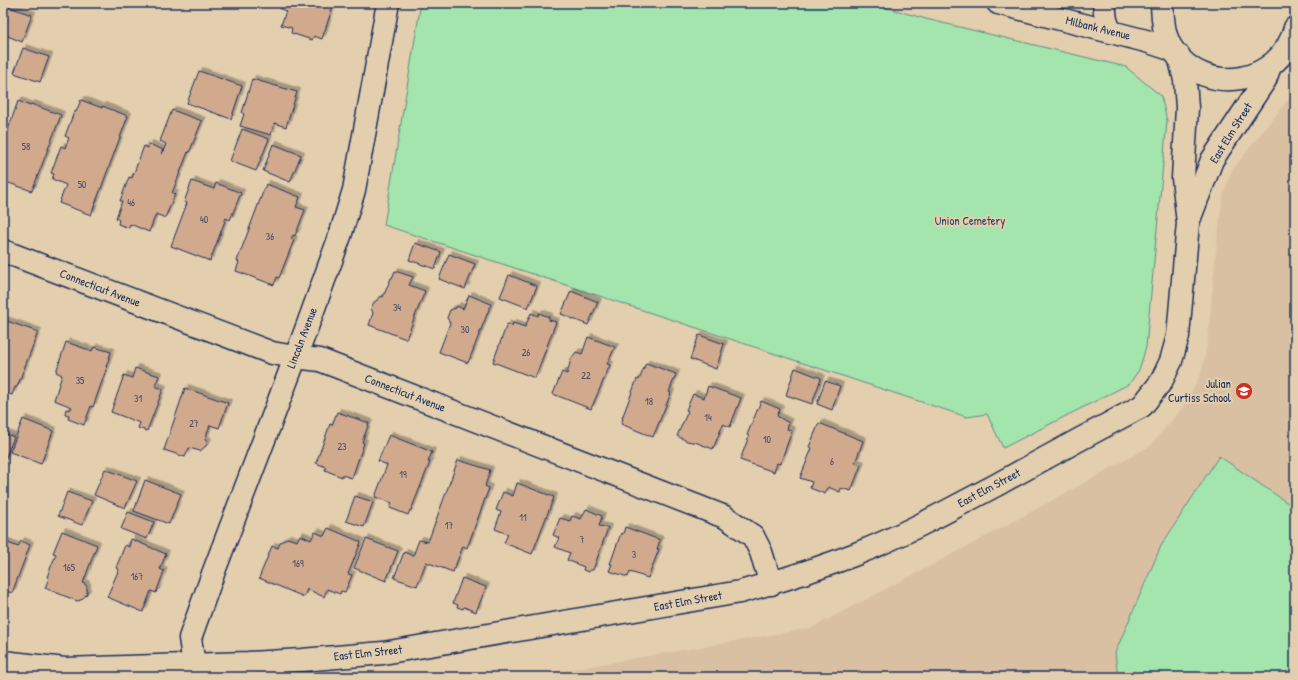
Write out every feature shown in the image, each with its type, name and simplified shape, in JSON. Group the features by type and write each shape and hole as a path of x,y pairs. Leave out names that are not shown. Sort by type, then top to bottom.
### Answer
{"street":[{"name":"Lincoln Avenue","path":"198,671 190,638 340,236 354,190 388,3"},
{"name":"Milbank Avenue","path":"998,3 1146,40 1176,53"},
{"path":"1104,3 1106,20 1110,31"},
{"path":"1163,3 1164,30 1176,53 1185,64 1204,75 1219,79 1239,80 1251,77 1270,66 1286,50 1294,33"},
{"name":"East Elm Street","path":"3,662 65,669 198,671 383,653 740,592 814,570 912,529 1142,406 1161,382 1171,361 1178,336 1188,223 1183,178 1187,108 1185,80 1176,53"},
{"name":"East Elm Street","path":"1188,223 1212,160 1265,80 1270,66"},
{"name":"Connecticut Avenue","path":"3,251 272,353 320,360 725,517 753,536 761,552 771,584"}],"shaded area":[{"name":"Julian Curtiss School","path":"1295,91 1295,677 526,677 811,628 974,543 1150,446 1183,407 1201,374 1207,346 1223,195 1232,170"}],"green space":[{"name":"Union Cemetery","path":"421,3 871,3 926,19 1126,67 1161,96 1167,121 1146,347 1139,370 1129,384 1003,448 987,414 967,417 384,225"},
{"path":"1219,456 1295,508 1295,677 1118,677 1115,653 1161,546"}],"building":[{"path":"282,3 334,3 322,39 314,36 312,40 291,33 292,28 281,25 286,11 280,9"},
{"path":"3,5 32,15 22,42 3,34"},
{"path":"23,48 49,57 40,82 14,73"},
{"path":"199,71 242,86 231,119 187,103"},
{"path":"252,79 297,92 286,127 274,123 271,135 240,126 244,114 242,113"},
{"path":"81,100 128,116 91,215 59,203 66,185 52,179 54,174 51,173 61,146 65,148 69,138 65,136 74,112 76,112"},
{"path":"18,101 61,115 32,191 3,181 3,144"},
{"path":"172,110 202,121 172,193 175,194 165,218 156,214 149,232 130,224 129,228 118,224 119,220 116,218 122,201 120,201 129,177 132,178 144,146 148,148 149,144 163,150 161,153 162,154 166,144 160,141"},
{"path":"242,129 269,139 256,171 230,161"},
{"path":"273,144 301,155 290,182 263,171"},
{"path":"192,181 214,189 216,183 241,193 230,220 226,218 210,261 171,246 187,203 184,202"},
{"path":"266,184 300,197 296,207 305,210 295,236 293,235 291,239 294,240 279,278 277,277 274,285 236,271 239,262 237,261"},
{"path":"415,243 441,252 435,269 409,260"},
{"path":"449,254 475,264 465,289 439,279"},
{"path":"395,271 413,277 409,285 425,291 406,339 369,325 373,313 371,308 380,296 383,297"},
{"path":"509,275 537,286 528,308 500,297"},
{"path":"571,291 598,302 588,325 561,314"},
{"path":"469,295 491,304 468,363 439,352 450,323 447,318 450,310 456,308 457,306 463,309"},
{"path":"531,313 538,316 539,313 549,317 549,320 556,322 535,378 493,362 507,324 512,326 513,323 525,327"},
{"path":"4,320 38,332 17,387 15,387 12,395 3,392"},
{"path":"699,335 724,344 716,369 690,359"},
{"path":"588,337 615,347 607,364 610,365 591,409 553,394 562,372 567,374 571,359 576,352 582,354"},
{"path":"66,342 92,351 94,347 111,352 93,407 91,406 84,425 68,419 69,415 65,414 66,409 70,410 72,407 54,400 62,375 56,372"},
{"path":"646,363 676,374 669,392 671,393 653,437 621,424 637,379 639,380"},
{"path":"135,368 159,376 155,386 163,389 147,431 138,428 140,423 111,412 124,375 132,378"},
{"path":"795,368 821,378 812,404 786,395"},
{"path":"825,381 840,386 832,410 817,404"},
{"path":"708,386 741,398 730,427 723,424 713,449 695,442 687,441 677,436 688,411 686,410 693,394 704,398"},
{"path":"185,388 228,403 219,428 210,425 205,439 208,442 206,446 200,451 189,448 185,457 164,450"},
{"path":"761,401 780,409 777,416 789,423 787,429 792,431 780,464 777,463 774,472 740,460 749,436 747,435"},
{"path":"337,412 369,423 352,478 342,475 342,477 325,470 326,467 316,463 330,424 332,425"},
{"path":"23,419 53,431 41,464 10,452"},
{"path":"819,423 863,441 855,463 861,465 851,491 841,488 840,492 828,487 825,494 810,488 812,482 800,478 812,448 809,447"},
{"path":"3,433 14,437 3,464"},
{"path":"389,435 432,452 428,462 430,462 408,515 390,508 392,503 375,497 387,465 378,461"},
{"path":"458,460 490,470 485,486 489,488 467,548 463,546 453,572 426,562 417,586 394,578 404,552 413,556 419,540 428,542"},
{"path":"105,469 137,481 125,508 94,495"},
{"path":"145,480 181,494 169,524 134,511"},
{"path":"517,483 554,497 532,554 504,543 508,534 495,529 501,512 496,510 503,492 513,496"},
{"path":"67,492 92,501 82,525 58,516"},
{"path":"355,496 373,502 364,527 346,521"},
{"path":"586,509 602,516 599,526 608,528 593,570 590,570 589,572 583,570 584,567 567,560 570,553 555,547 559,538 553,535 560,518 570,521 572,516 581,519"},
{"path":"128,512 154,522 147,539 121,529"},
{"path":"625,527 660,540 657,549 659,549 648,578 630,572 628,577 609,571 621,533 623,534"},
{"path":"328,528 361,542 348,574 352,575 345,592 341,591 340,594 327,589 324,597 307,589 304,597 259,578 272,546 278,548 280,543 287,538 297,541 300,535 311,540 315,532 324,536"},
{"path":"62,531 97,545 83,583 87,587 86,595 81,600 77,601 45,588 49,578 47,577 56,554 53,553"},
{"path":"131,539 166,554 160,569 164,571 156,593 151,591 143,612 107,597 119,569 116,568 125,545 129,547"},
{"path":"366,539 398,551 386,581 354,568"},
{"path":"3,541 18,547 21,541 30,545 12,593 3,590"},
{"path":"462,578 486,587 476,612 464,607 463,609 457,607 458,605 453,603"}],"place":[{"name":"Julian Curtiss School","path":"1244,391"}]}
